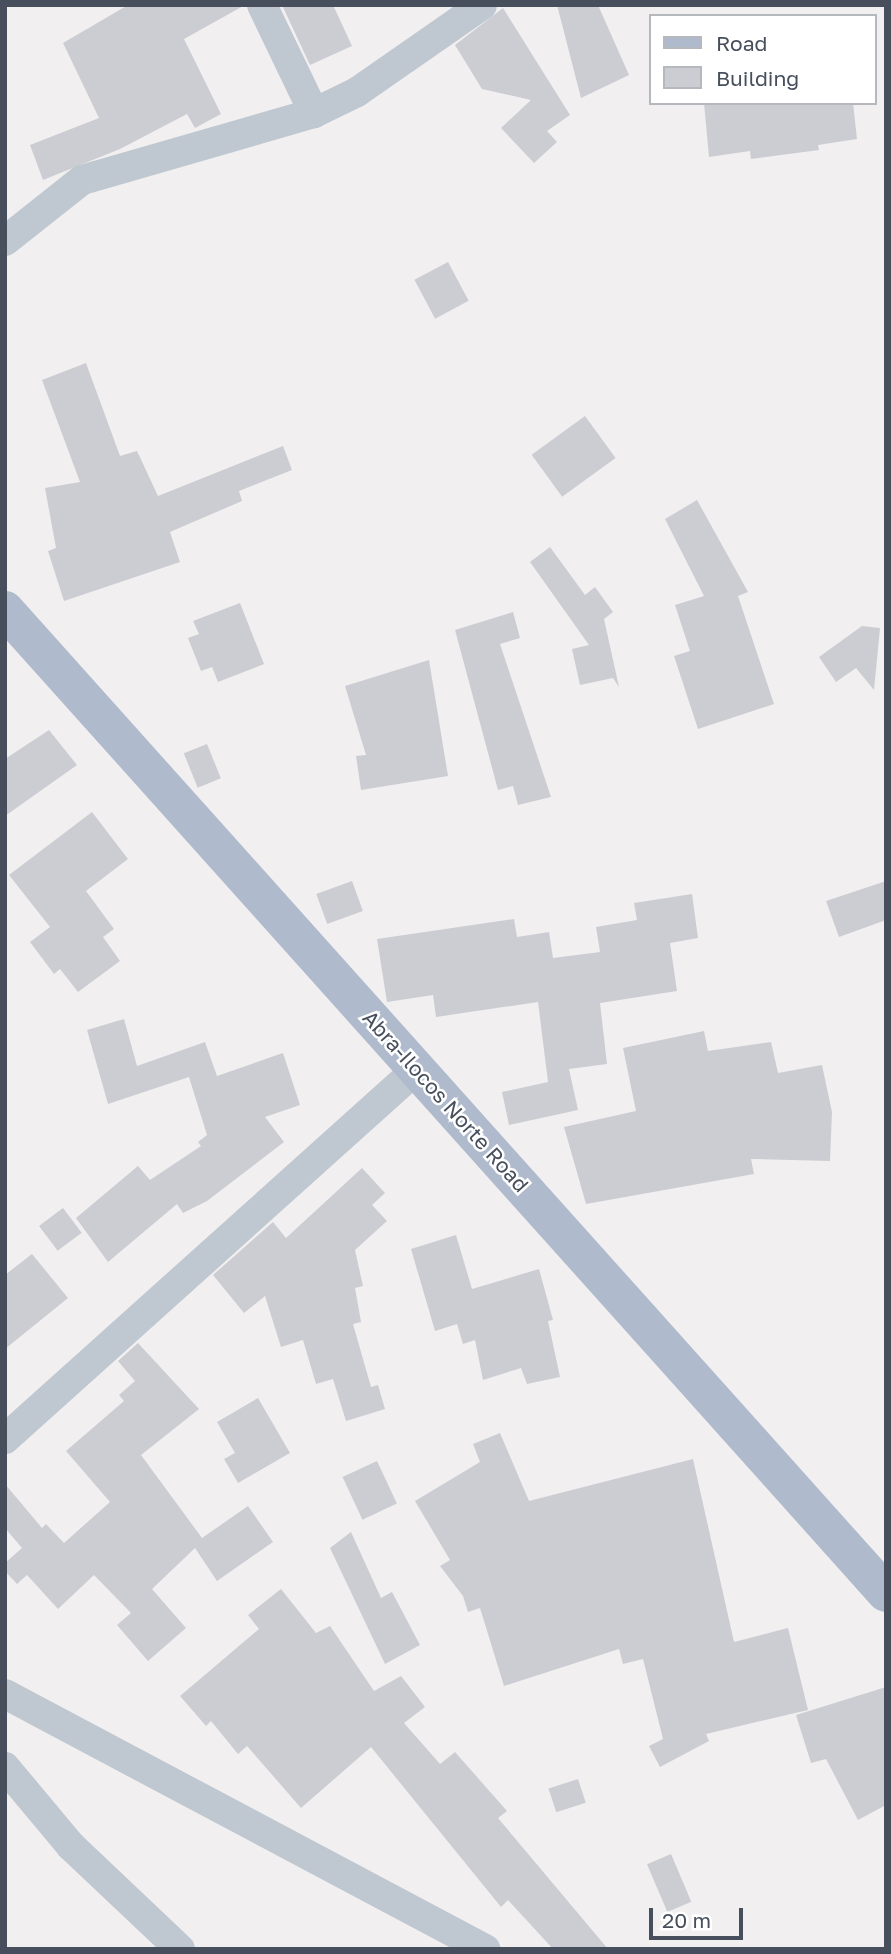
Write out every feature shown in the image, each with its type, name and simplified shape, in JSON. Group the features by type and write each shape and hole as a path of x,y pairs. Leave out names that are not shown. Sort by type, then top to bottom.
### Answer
{"main road":[{"name":"Abra-Ilocos Norte Road","path":"5,610 886,1593"}],"street":[{"path":"262,5 314,113"},
{"path":"5,241 82,180 314,113 357,92 482,5"},
{"path":"5,1439 418,1068"},
{"path":"5,1694 485,1949"},
{"path":"5,1767 71,1846 180,1949"}],"building":[{"path":"128,5 245,5 184,39 221,114 195,128 187,114 120,149 43,180 30,145 99,118 63,43"},
{"path":"282,5 333,5 352,46 310,65"},
{"path":"557,5 598,5 629,75 581,98"},
{"path":"503,8 570,115 547,131 557,142 534,163 501,128 531,100 482,89 455,45"},
{"path":"704,105 853,105 857,139 818,145 819,150 751,159 750,151 709,157"},
{"path":"448,262 469,301 435,319 414,280"},
{"path":"86,363 120,456 137,451 158,496 283,446 292,470 239,491 242,501 170,532 180,562 64,601 48,551 56,548 45,488 80,482 42,380"},
{"path":"585,416 616,458 562,497 532,455"},
{"path":"697,500 748,592 738,596 774,704 698,729 674,656 690,651 675,605 704,596 665,519"},
{"path":"550,547 585,595 595,587 613,612 604,619 619,687 613,678 580,685 572,649 589,645 530,562"},
{"path":"240,603 264,664 218,682 212,667 201,671 188,638 199,634 193,621"},
{"path":"513,612 520,638 500,644 551,797 518,805 513,786 498,790 455,630"},
{"path":"862,626 880,628 874,690 856,668 836,682 819,657"},
{"path":"429,660 448,776 361,790 356,756 366,755 345,686"},
{"path":"49,730 77,765 5,816 5,759"},
{"path":"207,744 221,778 198,788 184,753"},
{"path":"92,812 128,859 86,891 114,929 103,937 120,961 78,992 60,969 54,974 30,942 50,927 9,875"},
{"path":"352,881 363,911 327,924 316,894"},
{"path":"886,881 886,920 839,937 826,901"},
{"path":"692,894 698,938 670,943 677,991 600,1003 607,1064 569,1069 578,1110 509,1125 502,1092 548,1082 538,1002 436,1017 433,995 387,1002 377,939 514,919 517,937 549,932 553,958 600,952 596,927 637,920 634,903"},
{"path":"124,1019 137,1066 205,1042 217,1076 283,1053 300,1105 265,1117 284,1142 207,1201 183,1213 177,1204 108,1262 76,1218 138,1166 150,1180 201,1146 198,1142 207,1135 189,1077 108,1104 87,1030"},
{"path":"704,1031 708,1051 771,1042 778,1073 822,1065 832,1112 830,1161 751,1159 754,1174 586,1204 564,1127 636,1111 623,1048"},
{"path":"362,1168 385,1193 372,1205 387,1221 355,1250 363,1286 355,1288 361,1322 353,1324 371,1387 378,1385 385,1409 346,1421 333,1379 316,1384 303,1340 281,1347 265,1296 244,1313 213,1275 273,1222 286,1238"},
{"path":"63,1208 82,1233 58,1251 39,1226"},
{"path":"456,1235 472,1289 539,1269 553,1320 548,1321 560,1377 527,1384 521,1368 483,1380 475,1340 463,1344 457,1324 435,1331 411,1249"},
{"path":"32,1254 68,1298 5,1349 5,1275"},
{"path":"138,1343 199,1409 141,1455 202,1538 248,1506 273,1542 217,1581 195,1548 152,1589 186,1628 148,1661 117,1625 131,1613 94,1575 58,1609 27,1575 17,1584 5,1571 5,1563 22,1548 5,1528 5,1484 42,1528 46,1524 64,1543 110,1502 66,1451 124,1401 119,1395 135,1381 118,1361"},
{"path":"258,1398 290,1453 238,1483 224,1459 235,1453 217,1422"},
{"path":"500,1433 529,1501 693,1459 734,1642 788,1628 808,1710 706,1734 709,1741 660,1767 649,1746 663,1739 643,1659 623,1664 619,1649 504,1686 480,1608 468,1612 463,1596 440,1566 450,1560 415,1501 480,1462 473,1444"},
{"path":"377,1461 397,1504 362,1520 343,1477"},
{"path":"351,1532 381,1598 392,1592 420,1645 385,1664 330,1548"},
{"path":"281,1589 316,1633 330,1626 374,1691 401,1676 425,1707 404,1723 440,1764 455,1752 507,1811 498,1818 608,1949 553,1949 508,1900 501,1907 371,1747 301,1808 247,1746 238,1754 211,1721 206,1726 180,1696 259,1629 248,1615"},
{"path":"886,1687 886,1805 858,1820 826,1759 811,1763 796,1715"},
{"path":"578,1779 586,1803 556,1812 549,1789"},
{"path":"671,1854 691,1902 667,1912 647,1864"}]}
